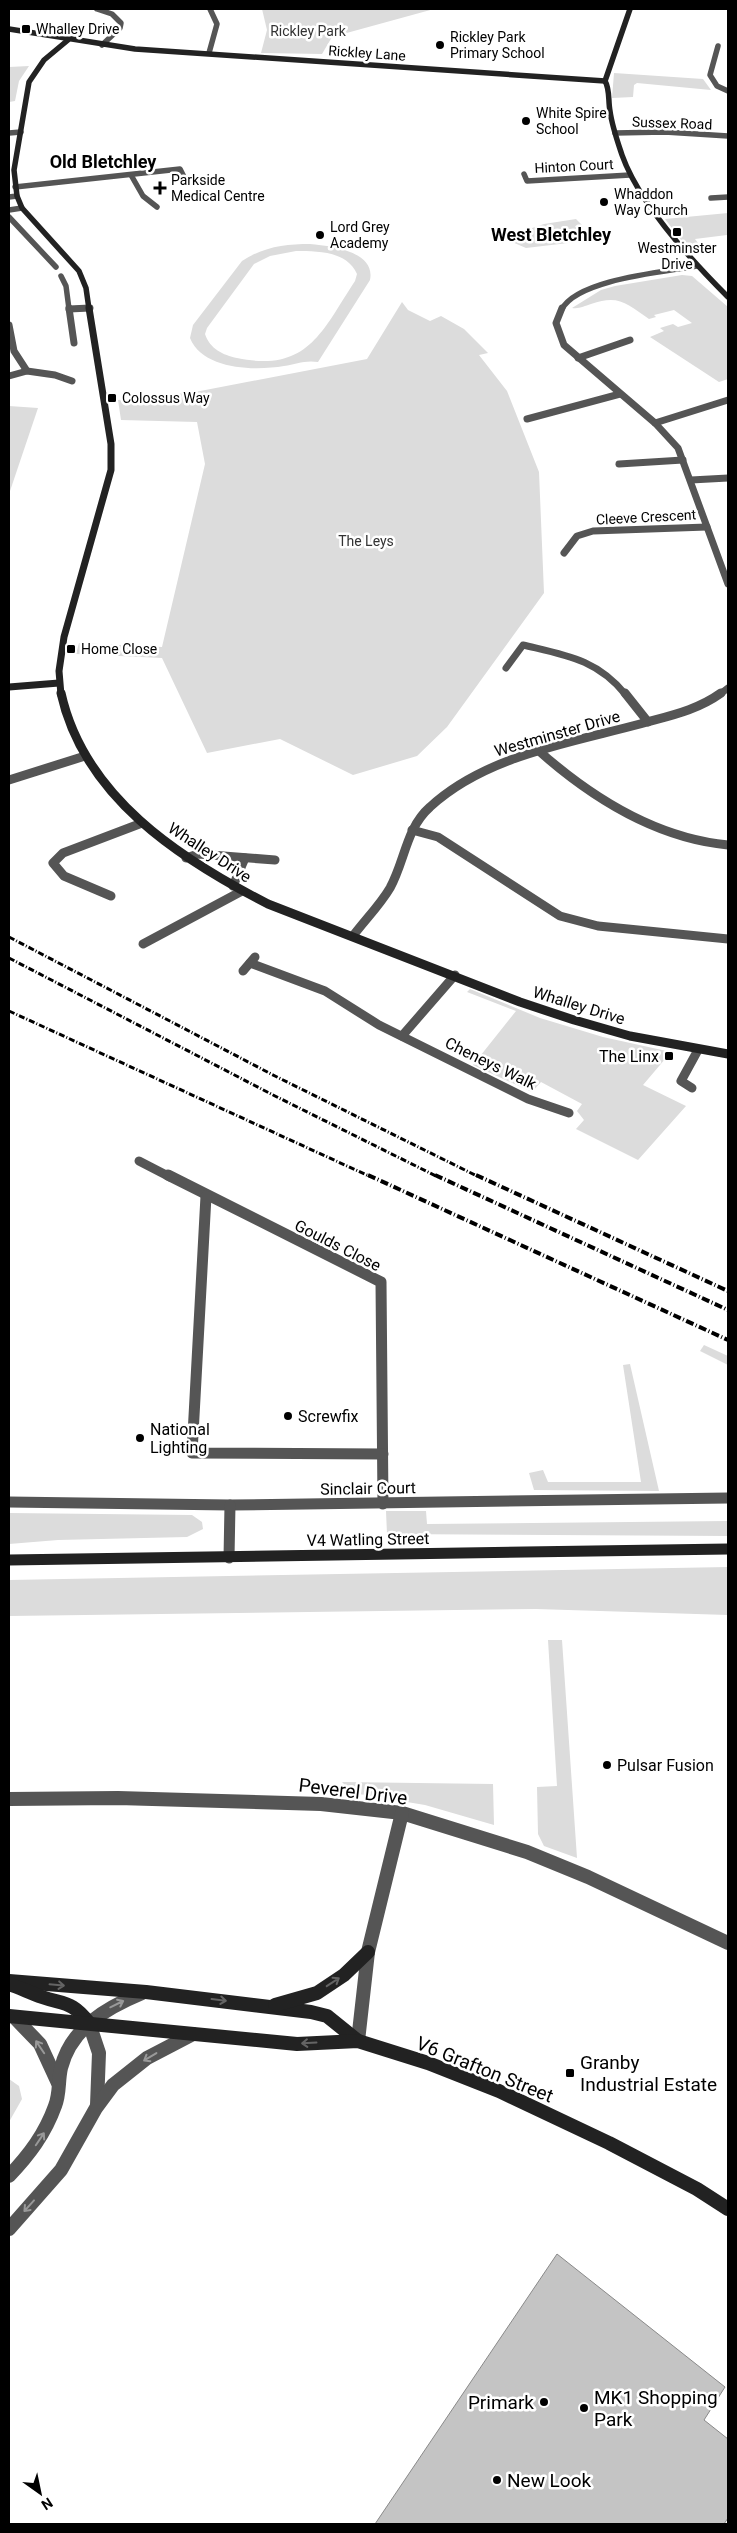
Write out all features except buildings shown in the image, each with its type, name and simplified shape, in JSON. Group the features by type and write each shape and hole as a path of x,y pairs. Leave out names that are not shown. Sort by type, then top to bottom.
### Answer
{"street":[{"path":"97,9 118,18 121,23 120,28 102,45"},
{"path":"209,53 217,24 210,9"},
{"path":"630,9 606,81 615,133 630,175 697,266 728,297"},
{"name":"Rickley Lane","path":"9,29 102,45 606,81"},
{"name":"Whalley Drive","path":"68,40 44,60 32,76 14,170 17,196 22,208 79,270 86,288 112,444 111,470 61,646 59,683 69,721 85,756 106,786 142,823 186,858 268,904 455,975 520,1002 574,1020 630,1036 728,1054"},
{"path":"708,50 718,48 710,75 717,86 728,91"},
{"path":"9,133 21,132"},
{"name":"Sussex Road","path":"615,133 665,132 728,136"},
{"path":"15,186 39,186 180,169 184,177"},
{"name":"Hinton Court","path":"524,174 527,181 630,175"},
{"path":"131,175 143,196 156,207"},
{"path":"9,196 17,196"},
{"path":"712,198 728,197"},
{"path":"9,210 22,208"},
{"path":"9,217 56,267"},
{"path":"697,266 603,282 574,297 563,306 556,319 556,327 564,344 578,358 670,437 683,460 691,480 728,584"},
{"path":"61,276 66,286 74,343"},
{"path":"69,309 90,308"},
{"path":"9,325 14,351 27,371"},
{"path":"578,358 630,340"},
{"path":"9,376 27,371 55,375 72,381"},
{"path":"527,419 620,394"},
{"path":"655,423 728,400"},
{"path":"618,464 683,460"},
{"path":"691,480 728,478"},
{"name":"Cleeve Crescent","path":"564,553 577,536 594,531 707,527"},
{"path":"506,668 523,645 579,661 607,675 648,722"},
{"path":"9,687 59,683"},
{"name":"Westminster Drive","path":"353,936 390,887 412,830 429,807 462,784 495,766 539,751 648,722 707,703 728,688"},
{"path":"539,751 571,780 602,802 639,821 670,832 728,845"},
{"path":"9,780 26,773 85,756"},
{"path":"111,896 64,876 53,863 57,856 63,853 142,823"},
{"path":"412,830 438,837 458,848 560,916 598,926 728,939"},
{"path":"186,858 198,854 275,860"},
{"path":"233,886 245,858"},
{"path":"143,944 242,891"},
{"name":"Cheneys Walk","path":"243,971 253,960 325,991 378,1025 528,1099 569,1113"},
{"path":"402,1036 455,975"},
{"path":"692,1088 681,1081 698,1050"},
{"name":"Goulds Close","path":"139,1161 380,1282 383,1504"},
{"path":"206,1196 192,1453 383,1454"},
{"name":"Sinclair Court","path":"9,1502 230,1505 728,1498"},
{"path":"229,1558 230,1505"},
{"name":"V4 Watling Street","path":"9,1560 728,1549"},
{"name":"Peverel Drive","path":"9,1799 118,1798 321,1804 402,1813 527,1852 584,1875 728,1943"},
{"path":"358,2041 368,1952 402,1813"},
{"path":"272,2006 317,1993 344,1976 368,1952"},
{"path":"9,1983 44,1998 65,2002 82,2014 89,2023 100,2048 101,2064 96,2108"},
{"name":"V6 Grafton Street","path":"9,1983 146,1992 272,2006 327,2016 358,2041"},
{"path":"9,2176 30,2153 46,2129 58,2097 58,2084 67,2052 75,2037 89,2023 109,2008 146,1992"},
{"path":"11,2016 40,2044 58,2084"},
{"name":"V6 Grafton Street","path":"11,2016 297,2044 358,2041 428,2063 499,2091 609,2143 697,2189 728,2209"},
{"path":"9,2229 62,2170 96,2108 113,2085 147,2058 193,2034"}],"green space":[{"name":"Rickley Park","path":"262,9 434,9 332,37 322,54 261,53 267,30"},
{"path":"29,66 19,81 15,101 9,102 9,67"},
{"path":"614,73 703,79 711,90 637,83 634,85 633,97 612,98"},
{"path":"728,213 727,235 695,239 703,250 687,253 688,249 665,219"},
{"path":"576,219 582,225 575,226 585,241 526,248 503,238 544,224"},
{"path":"301,244 329,246 350,252 366,262 370,270 370,280 318,362 305,362 272,368 245,368 218,362 206,357 197,349 190,338 193,325 242,261 266,249","holes":["296,251 322,252 339,257 352,266 357,274 355,281 333,316 310,344 297,353 281,359 261,361 232,357 222,353 210,344 205,334 207,328 254,264 270,256"]},
{"path":"682,275 692,276 728,307 728,379 719,382 650,337 664,331 660,328 673,324 678,327 692,323 674,310 654,315 656,317 649,319 628,305 616,300 601,301 580,308 572,308 601,290"},
{"name":"The Leys","path":"402,302 408,310 430,321 441,316 464,329 488,353 479,355 507,391 539,472 544,593 447,727 417,756 353,775 280,739 207,753 162,658 76,654 79,643 162,647 205,464 197,422 121,420 118,400 195,392 367,359"},
{"path":"9,406 38,408 9,494"},
{"path":"470,989 540,1018 603,1037 671,1052 643,1085 686,1106 638,1160 576,1129 584,1120 577,1111 582,1104 541,1082 532,1092 473,1065 516,1011 467,992"},
{"path":"704,1345 728,1356 728,1365 700,1351"},
{"path":"630,1364 659,1491 534,1490 529,1473 543,1470 548,1482 641,1482 623,1365"},
{"path":"386,1511 426,1511 427,1524 728,1521 728,1536 387,1534"},
{"path":"9,1513 192,1515 202,1522 203,1529 187,1537 58,1540 9,1544"},
{"path":"728,1567 728,1615 536,1609 9,1616 9,1580"},
{"path":"548,1640 562,1640 577,1858 544,1846 538,1834 537,1787 557,1786"},
{"path":"342,1782 493,1784 494,1825 425,1805 353,1793"},
{"path":"9,2079 19,2086 22,2099 9,2122"}],"railway":[{"path":"9,937 275,1076 479,1177"},
{"path":"9,958 275,1096 438,1177"},
{"path":"9,1011 371,1177"},
{"path":"368,1175 728,1340"},
{"path":"435,1175 728,1310"},
{"path":"476,1175 728,1291"}],"place":[{"name":"Whalley Drive","path":"26,29"},
{"name":"Rickley Park Primary School","path":"440,45"},
{"name":"White Spire School","path":"526,121"},
{"name":"Parkside Medical Centre","path":"160,188"},
{"name":"Whaddon Way Church","path":"604,202"},
{"name":"Westminster Drive","path":"677,232"},
{"name":"Lord Grey Academy","path":"320,235"},
{"name":"Colossus Way","path":"112,398"},
{"name":"Home Close","path":"71,649"},
{"name":"The Linx","path":"669,1056"},
{"name":"Screwfix","path":"288,1416"},
{"name":"National Lighting","path":"140,1438"},
{"name":"Pulsar Fusion","path":"607,1765"},
{"name":"Granby Industrial Estate","path":"570,2073"},
{"name":"Primark","path":"544,2402"},
{"name":"MK1 Shopping Park","path":"584,2408"},
{"name":"New Look","path":"497,2480"}],"district":[{"name":"Old Bletchley","path":"103,162"},
{"name":"West Bletchley","path":"551,235"}]}
